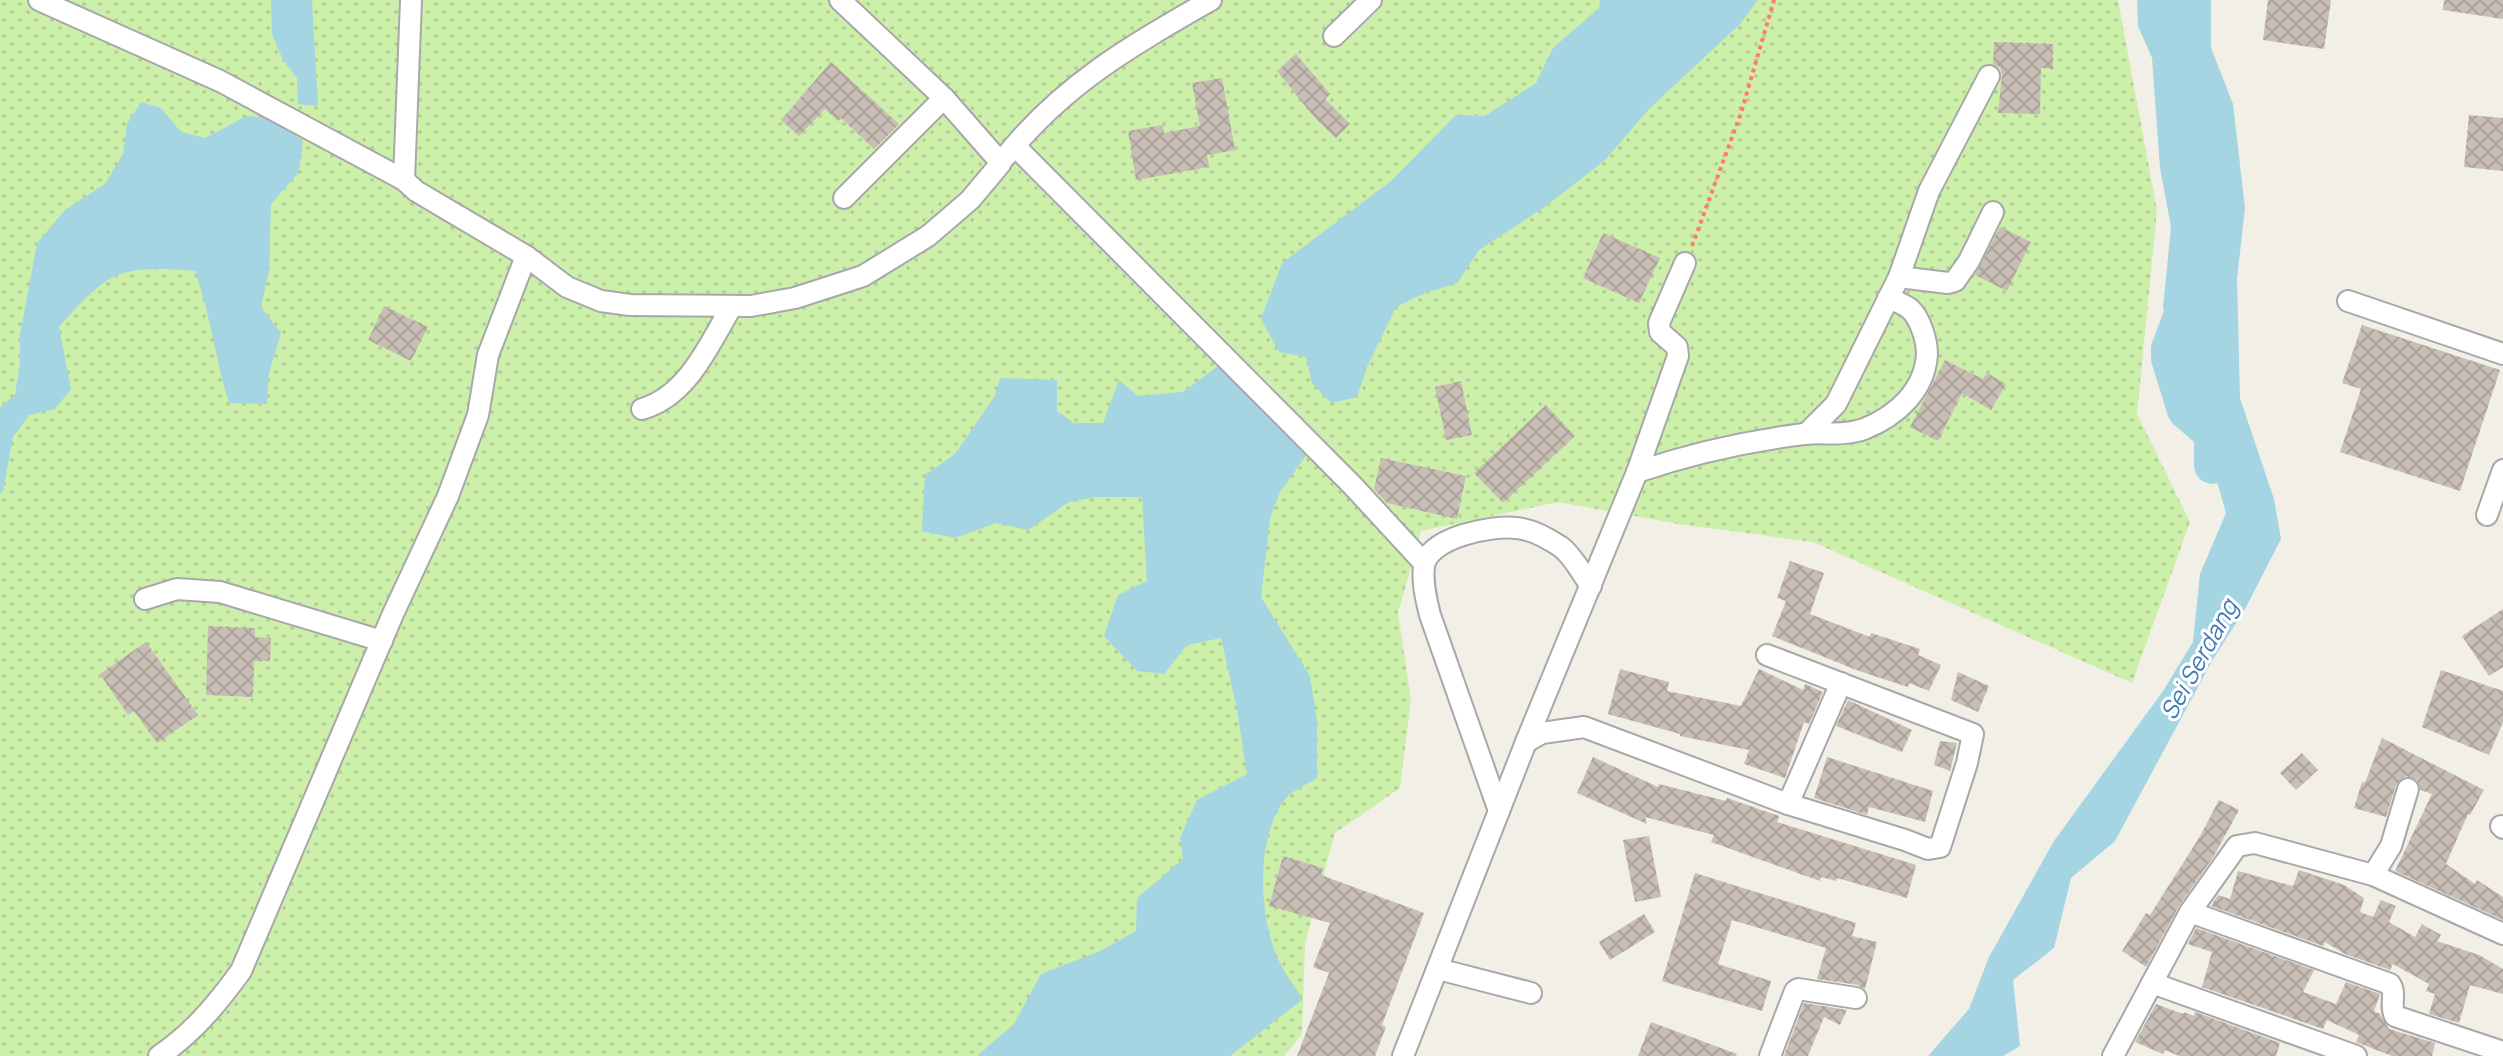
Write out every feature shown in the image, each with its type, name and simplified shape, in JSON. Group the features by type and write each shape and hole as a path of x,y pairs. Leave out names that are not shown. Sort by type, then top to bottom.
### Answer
{"street":[{"path":"39,0 220,81 404,180 416,191 526,256 567,287 601,301 630,305 732,306 795,298 863,276 928,236 970,200 1015,146 1064,95 1095,69 1211,0"},
{"path":"404,180 411,0"},
{"path":"840,0 944,98 1001,163"},
{"path":"1334,36 1371,0"},
{"path":"1806,434 1836,404 1899,277 1929,191 1989,76"},
{"path":"844,198 944,98"},
{"path":"1015,146 1353,486 1424,563"},
{"path":"1899,277 1948,283 1955,281 1969,261 1993,212"},
{"path":"159,1056 212,1011 241,971 382,641 448,496 478,415 488,355 526,256"},
{"path":"1403,1056 1526,742 1637,472 1678,356 1677,347 1660,332 1659,323 1685,263"},
{"path":"1637,472 1678,458 1806,434 1836,434 1863,429 1900,410 1914,392 1925,368 1927,351 1922,330 1911,310 1888,298"},
{"path":"2348,301 2503,354"},
{"path":"642,409 666,399 679,388 732,306"},
{"path":"2487,515 2503,470"},
{"path":"1499,811 1430,615 1424,592 1424,563 1434,550 1451,539 1478,531 1516,528 1539,535 1564,549 1591,586"},
{"path":"145,599 177,589 220,592 382,641"},
{"path":"1526,742 1542,733 1584,727 1788,804 1928,849 1942,843 1973,734 1767,655"},
{"path":"1788,804 1841,683"},
{"path":"2373,875 2391,846 2408,789"},
{"path":"2113,1056 2190,912 2237,846 2242,844 2262,844 2373,875 2503,934"},
{"path":"2190,912 2390,984 2394,990 2392,1012 2395,1016 2503,1052"},
{"path":"1438,969 1531,993"},
{"path":"2152,983 2356,1056"},
{"path":"1770,1056 1795,991 1856,998"}],"path":[{"path":"1685,263 1741,113 1774,0"}],"green space":[{"path":"0,0 2118,0 2157,210 2137,414 2190,522 2132,683 1813,542 1679,524 1558,502 1421,531 1398,613 1411,699 1400,788 1335,833 1305,944 1302,1034 1284,1056 0,1056"}],"water":[{"path":"271,0 312,0 318,106 298,104 297,78 283,60 272,34"},
{"path":"1600,0 1758,0 1740,24 1650,108 1605,160 1546,206 1479,250 1457,283 1425,293 1396,307 1367,367 1357,397 1331,403 1312,383 1306,357 1279,352 1261,319 1282,263 1391,181 1456,115 1485,116 1536,83 1553,48 1599,8"},
{"path":"2137,0 2211,0 2211,48 2233,104 2245,208 2237,279 2240,398 2274,499 2281,539 2115,841 2071,878 2054,948 2013,980 2020,1046 2003,1056 1928,1056 1969,1009 1989,957 2054,841 2163,691 2193,642 2200,574 2226,513 2180,350 2163,308 2171,227 2160,168 2152,58 2138,26"},
{"path":"141,102 161,108 181,132 205,138 247,116 281,120 303,142 299,172 271,204 269,271 261,307 281,333 269,373 267,404 229,403 195,271 148,269 117,275 91,293 59,327 71,389 55,409 29,415 13,437 0,494 0,407 15,395 20,335 37,243 65,210 105,184 123,154 127,124"},
{"path":"1218,366 1312,447 1280,492 1270,518 1261,597 1310,676 1317,721 1317,778 1293,792 1282,803 1268,838 1264,858 1264,900 1271,939 1280,963 1303,999 1230,1056 977,1056 1014,1024 1041,974 1100,951 1136,931 1137,898 1183,859 1180,838 1197,800 1247,774 1221,638 1187,645 1164,674 1137,671 1104,636 1118,595 1147,581 1142,497 1095,497 1069,502 1028,530 996,523 955,538 922,531 925,475 955,454 995,396 1000,378 1057,380 1057,411 1074,423 1103,423 1119,380 1138,396 1183,392"}],"building":[{"path":"2268,0 2331,0 2324,49 2263,40"},
{"path":"2444,0 2503,0 2503,19 2443,10"},
{"path":"1994,42 2053,44 2053,69 2041,68 2040,114 1998,113 2002,75 2000,67 1993,64"},
{"path":"1296,54 1330,94 1325,99 1350,124 1336,138 1315,118 1277,71"},
{"path":"831,62 899,124 874,149 841,118 838,121 825,109 799,136 781,120"},
{"path":"1222,78 1235,150 1207,155 1209,167 1136,180 1128,131 1163,125 1164,133 1200,126 1192,83"},
{"path":"2469,115 2503,118 2503,171 2464,167"},
{"path":"2000,227 2031,242 2007,291 1975,275"},
{"path":"1603,233 1660,258 1639,303 1583,278"},
{"path":"384,306 428,327 411,361 368,340"},
{"path":"2362,325 2500,370 2460,491 2340,452 2361,389 2342,383"},
{"path":"1945,360 1983,379 1987,373 2006,384 1991,410 1962,393 1938,441 1910,427"},
{"path":"1461,381 1472,435 1446,440 1435,387"},
{"path":"1546,405 1575,436 1503,503 1474,473"},
{"path":"1381,458 1466,476 1457,519 1387,503 1374,489"},
{"path":"1790,561 1824,573 1810,614 1870,637 1871,633 1920,649 1918,655 1941,665 1929,691 1859,671 1772,636 1786,601 1777,598"},
{"path":"2503,609 2503,667 2489,676 2462,636"},
{"path":"208,626 255,628 255,637 271,638 270,661 254,661 253,697 206,695"},
{"path":"146,642 198,715 157,743 134,711 128,715 100,674"},
{"path":"1620,669 1669,682 1667,691 1741,706 1759,669 1803,690 1805,684 1823,692 1809,724 1804,722 1785,778 1744,764 1749,750 1680,736 1608,714"},
{"path":"2441,670 2503,691 2503,722 2489,755 2422,727"},
{"path":"1958,672 1989,686 1978,712 1951,700"},
{"path":"1848,700 1912,730 1902,752 1836,726"},
{"path":"2382,738 2484,790 2468,814 2446,864 2475,884 2477,880 2503,897 2503,920 2395,871 2432,794 2421,790 2417,780 2406,776 2396,785 2386,817 2354,808"},
{"path":"1940,741 1957,743 1950,771 1934,765"},
{"path":"2302,753 2318,770 2296,790 2280,773"},
{"path":"1593,757 1658,787 1659,784 1726,801 1727,798 1779,816 1777,822 1916,865 1907,898 1837,878 1836,881 1821,877 1820,881 1711,842 1714,835 1645,817 1647,824 1577,793"},
{"path":"1827,757 1933,791 1925,822 1869,807 1867,815 1814,798"},
{"path":"2219,800 2239,810 2214,856 2179,906 2146,967 2122,951 2146,913 2150,915 2199,838"},
{"path":"1649,836 1661,897 1635,902 1623,840"},
{"path":"1283,856 1323,868 1321,875 1424,913 1382,1025 1386,1027 1375,1056 1297,1056 1329,973 1313,967 1330,923 1269,906"},
{"path":"2299,870 2344,885 2364,898 2360,912 2373,917 2381,900 2396,906 2389,922 2415,937 2422,924 2441,935 2437,941 2479,955 2503,969 2503,994 2470,985 2459,1023 2429,1014 2435,994 2426,991 2429,984 2393,964 2390,970 2345,954 2325,942 2323,946 2211,906 2218,895 2230,899 2238,871 2293,886"},
{"path":"1695,873 1856,923 1852,936 1877,942 1865,989 1858,985 1817,979 1826,948 1732,920 1718,964 1771,981 1762,1011 1662,981"},
{"path":"1644,914 1655,932 1610,960 1599,942"},
{"path":"2196,928 2314,970 2303,992 2336,1004 2346,982 2380,994 2374,1011 2380,1014 2389,1029 2435,1043 2432,1056 2392,1056 2356,1042 2359,1035 2327,1020 2323,1029 2202,987 2212,952 2188,944"},
{"path":"1804,1003 1847,1010 1840,1025 1824,1017 1808,1056 1784,1056"},
{"path":"2156,1004 2183,1014 2194,1016 2195,1012 2280,1043 2276,1056 2179,1056 2165,1050 2163,1054 2135,1042"},
{"path":"1651,1022 1737,1054 1638,1056"}],"waterway":[{"name":"Sei Serdang","path":"2192,290 2170,349 2170,358 2186,410 2213,433 2213,465"}]}
